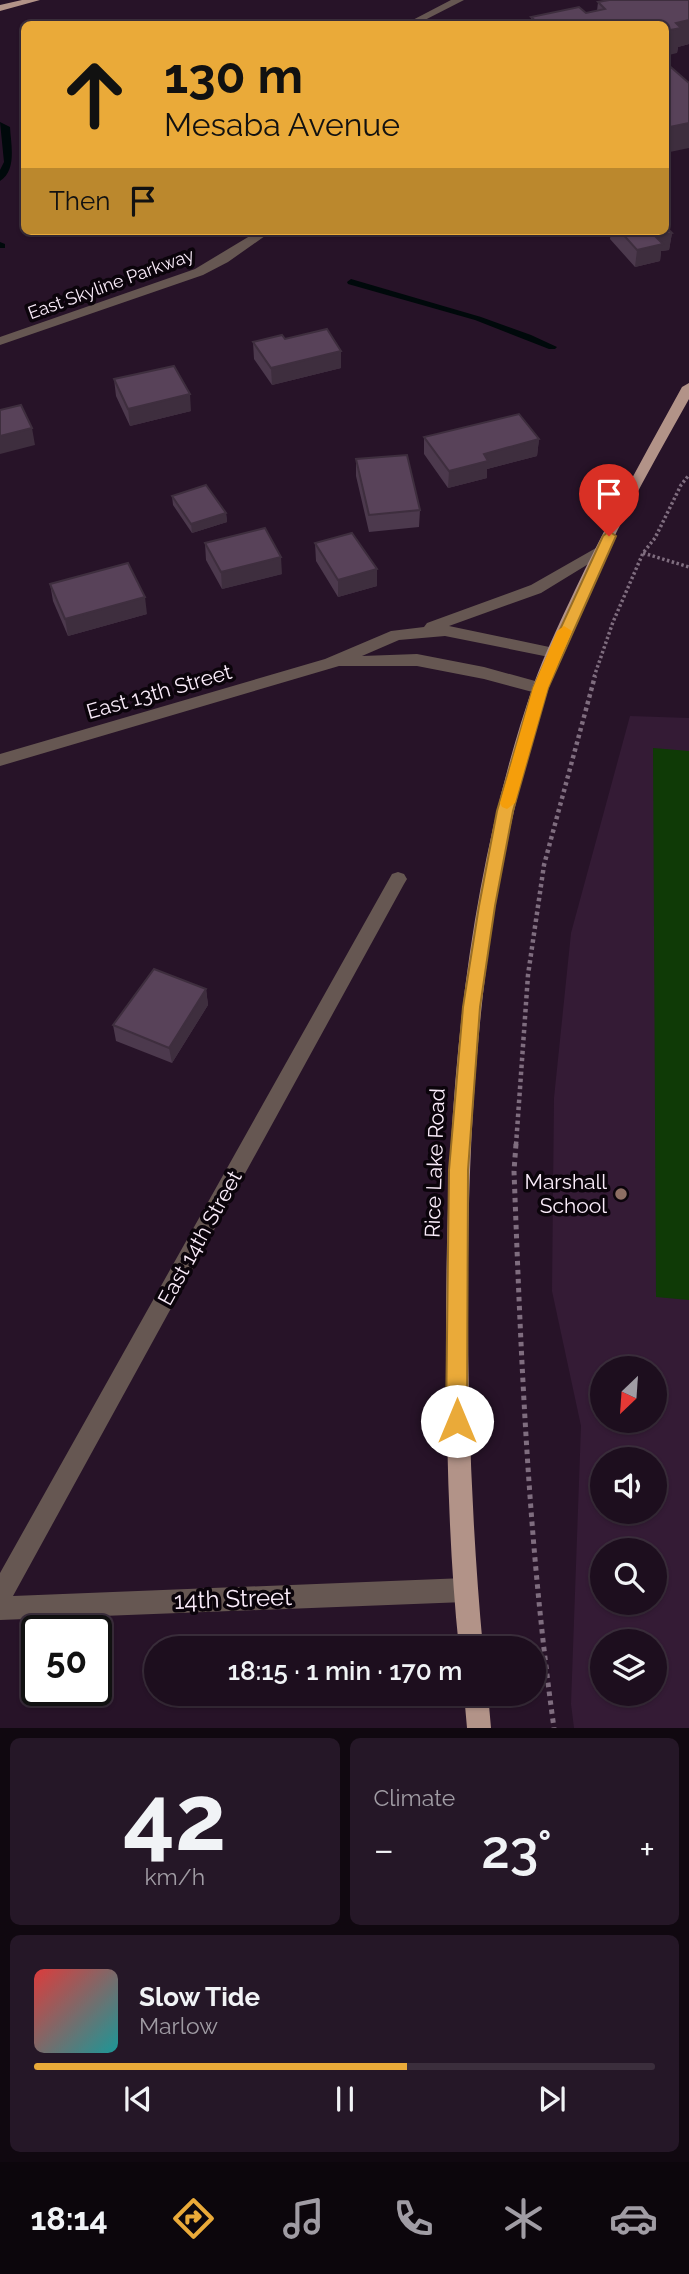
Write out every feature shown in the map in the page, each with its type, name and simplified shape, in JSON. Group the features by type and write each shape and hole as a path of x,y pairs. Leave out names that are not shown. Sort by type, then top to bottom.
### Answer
{"main road":[{"path":"0,8 35,0"},
{"name":"Rice Lake Road","path":"470,1636 457,1421 458,1170 472,1007 494,867 505,811 540,688 554,653 645,466 689,387"},
{"path":"476,1706 479,1728"}],"street":[{"path":"416,21 459,0"},
{"name":"East Skyline Parkway","path":"0,341 199,272 260,235"},
{"path":"421,631 528,592 603,549"},
{"name":"East 13th Street","path":"0,760 331,663 397,635 421,631 471,635 554,653"},
{"name":"East 13th Street","path":"331,663 417,660 484,673 540,688"},
{"name":"East 14th Street","path":"0,1596 398,879"},
{"name":"14th Street","path":"0,1608 465,1590"}],"path":[{"path":"554,1728 540,1622 523,1410 514,1171 528,975 544,865 580,722 612,622 643,553 689,475"},
{"path":"643,553 689,567"}],"shaded area":[{"name":"Marshall School","path":"630,716 689,718 689,1728 574,1728 571,1704 581,1426 552,1291 554,1098 571,933"}],"green space":[{"path":"653,748 689,751 689,1300 656,1297"}],"building":[{"path":"689,0 689,20 676,23 681,28 669,30 669,21 536,21 531,17 579,7 586,13 605,9 598,2"},
{"path":"669,66 689,83 689,123 669,127"},
{"path":"624,235 664,235 656,237 663,244 637,250"},
{"path":"327,329 341,351 271,368 253,342 282,335 285,339"},
{"path":"174,366 190,394 128,409 114,379"},
{"path":"21,405 32,428 0,436 0,410"},
{"path":"519,414 539,439 484,454 488,461 449,471 424,437"},
{"path":"407,455 420,510 369,515 356,459"},
{"path":"206,485 226,513 191,524 172,496"},
{"path":"265,528 281,557 221,572 205,543"},
{"path":"352,533 377,569 338,580 315,543"},
{"path":"128,563 145,597 65,619 50,584"},
{"path":"154,969 206,989 169,1048 113,1025"}],"waterway":[{"path":"0,124 6,127 8,162 0,179"},
{"path":"351,282 478,318 552,347"}],"slow traffic":[{"path":"507,803 540,688 564,631"}],"place":[{"name":"Marshall School","path":"621,1194"}],"route":[{"path":"457,1421 458,1170 472,1007 487,906 505,811 540,688 609,536"}]}
